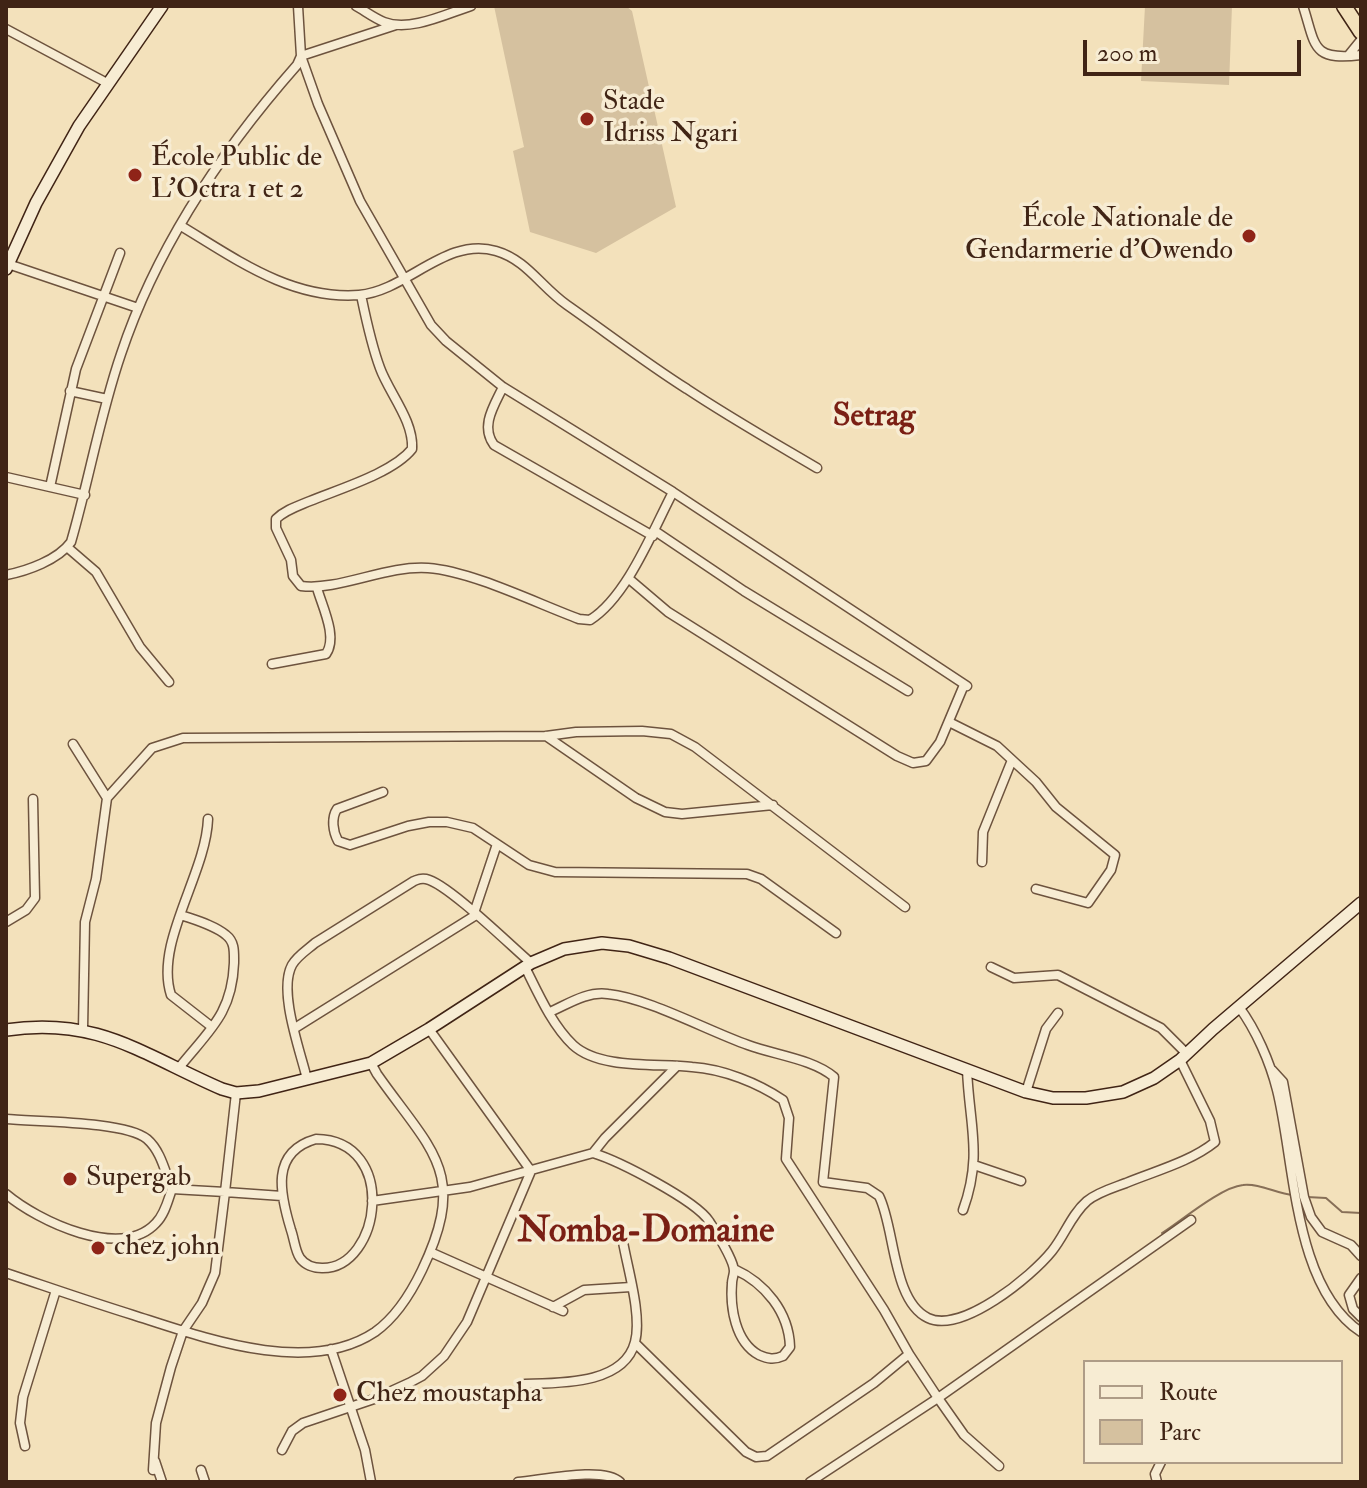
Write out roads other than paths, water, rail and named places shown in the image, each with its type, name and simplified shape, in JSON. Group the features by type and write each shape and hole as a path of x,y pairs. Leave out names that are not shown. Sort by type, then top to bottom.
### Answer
{"highway":[{"path":"1344,6 1361,32"}],"street":[{"path":"138,308 7,266 36,203 79,126 162,6"},
{"path":"298,6 301,56 345,170 431,325 446,341 503,387 673,492 966,686 940,742 926,761 907,761 668,612 628,578"},
{"path":"356,6 382,22 396,25"},
{"path":"6,575 32,567 67,547 85,495 107,399 138,308 181,226 228,151 301,56 396,25 471,6"},
{"path":"1303,6 1314,44 1331,56 1361,55"},
{"path":"6,29 107,83"},
{"path":"1347,57 1361,40"},
{"path":"181,226 271,279 300,289 361,295 404,279 448,256 470,249 493,250 521,261 562,302 685,388 817,468"},
{"path":"50,487 70,391 120,253"},
{"path":"361,295 378,363 410,428 412,449 406,457 379,472 292,509 276,519 276,528 291,560 296,582 317,588 378,573 428,568 494,586 585,621 590,620 603,611 628,578 673,492"},
{"path":"503,387 487,427 494,445 654,533 908,691"},
{"path":"70,391 107,399"},
{"path":"6,477 85,495"},
{"path":"67,547 96,572 140,647 169,682"},
{"path":"272,664 326,654 330,648 331,637 317,588"},
{"path":"949,722 983,737 1012,760 1036,782 1056,807 1115,855 1111,870 1088,903 1036,889"},
{"path":"83,1029 85,922 96,879 107,798 152,748 183,738 546,736 620,731 671,734 695,747 905,907"},
{"path":"546,736 636,798 665,812 682,814 773,805"},
{"path":"73,744 107,798"},
{"path":"982,862 983,832 1012,760"},
{"path":"383,792 337,809 333,817 338,841 350,845 429,822 459,824 473,828 529,865 555,872 752,875 836,933"},
{"path":"6,922 26,910 35,898 33,799"},
{"path":"208,819 207,841 170,952 168,986 177,1001 212,1027"},
{"path":"295,1028 475,914 497,844"},
{"path":"307,1079 288,1001 287,984 295,960 315,943 364,912 421,878 429,879 475,914 528,965 550,1012 573,1045 584,1052 633,1065 709,1070 759,1085 783,1100 789,1118 786,1159 938,1398 964,1435 999,1466"},
{"path":"6,1030 46,1026 83,1029 103,1034 236,1093 259,1091 371,1063 528,965 576,945 602,943 629,946 706,971 1026,1092 1069,1099 1107,1096 1154,1078 1184,1057 1361,903"},
{"path":"178,1069 224,1011 230,994 234,945 221,932 181,915"},
{"path":"550,1012 586,996 609,994 663,1011 751,1046 825,1069 834,1077 823,1182 867,1188 879,1196 905,1289 920,1312 937,1321 952,1320 972,1313 1032,1271 1050,1254 1071,1220 1088,1201 1192,1156 1215,1142 1210,1121 1184,1057 1161,1028 1058,975 1014,978 991,967"},
{"path":"1239,1007 1248,1019 1271,1069 1294,1195 1308,1247 1331,1303 1343,1318 1361,1332"},
{"path":"1026,1092 1046,1029 1058,1013"},
{"path":"429,1029 531,1171"},
{"path":"6,1273 227,1343 265,1350 331,1349 361,1340 389,1320 412,1289 438,1230 445,1192 440,1165 432,1151 371,1063"},
{"path":"593,1153 677,1066"},
{"path":"963,1210 974,1165 975,1135 967,1069"},
{"path":"1271,1069 1283,1082 1304,1194 1316,1225 1322,1232 1351,1245 1361,1256"},
{"path":"162,1482 154,1465 156,1423 183,1331 202,1303 215,1273 236,1093"},
{"path":"6,1119 115,1127 139,1134 155,1148 172,1189 155,1224 133,1238 101,1238 58,1225 6,1194"},
{"path":"331,1139 343,1143 363,1160 372,1187 372,1201 360,1248 337,1265 323,1268 308,1265 300,1258 282,1196 285,1162 293,1150 303,1142 331,1139"},
{"path":"372,1201 445,1192 593,1153 610,1158 698,1207 734,1269 754,1281 786,1320 790,1347 783,1356 770,1359 760,1355 748,1346 739,1333 732,1298 734,1269"},
{"path":"974,1165 1021,1181"},
{"path":"282,1450 292,1431 303,1423 409,1383 432,1368 467,1322 531,1171"},
{"path":"172,1189 282,1196"},
{"path":"810,1482 938,1398 1191,1220"},
{"path":"525,1384 574,1382 600,1376 621,1363 635,1343 636,1318 623,1242"},
{"path":"430,1252 563,1311"},
{"path":"1361,1278 1349,1295 1353,1309 1361,1317"},
{"path":"553,1307 584,1290 631,1287"},
{"path":"25,1446 20,1423 23,1397 56,1290"},
{"path":"635,1343 723,1431 746,1452 760,1458 874,1383 909,1354"},
{"path":"331,1349 365,1450 371,1482"},
{"path":"201,1470 205,1482"},
{"path":"518,1482 597,1474 615,1477 620,1482"}],"waterway":[{"path":"1162,1233 1234,1187 1256,1186 1293,1195"},
{"path":"1307,1197 1326,1198 1342,1212 1361,1213"}],"place":[{"name":"Stade Idriss Ngari","path":"587,119"},
{"name":"École Public de L'Octra 1 et 2","path":"135,175"},
{"name":"École Nationale de Gendarmerie d’Owendo","path":"1249,236"},
{"name":"Supergab","path":"70,1179"},
{"name":"chez john","path":"98,1248"},
{"name":"Chez moustapha","path":"340,1395"}],"district":[{"name":"Setrag","path":"874,418"},
{"name":"Nomba-Domaine","path":"646,1233"}]}
